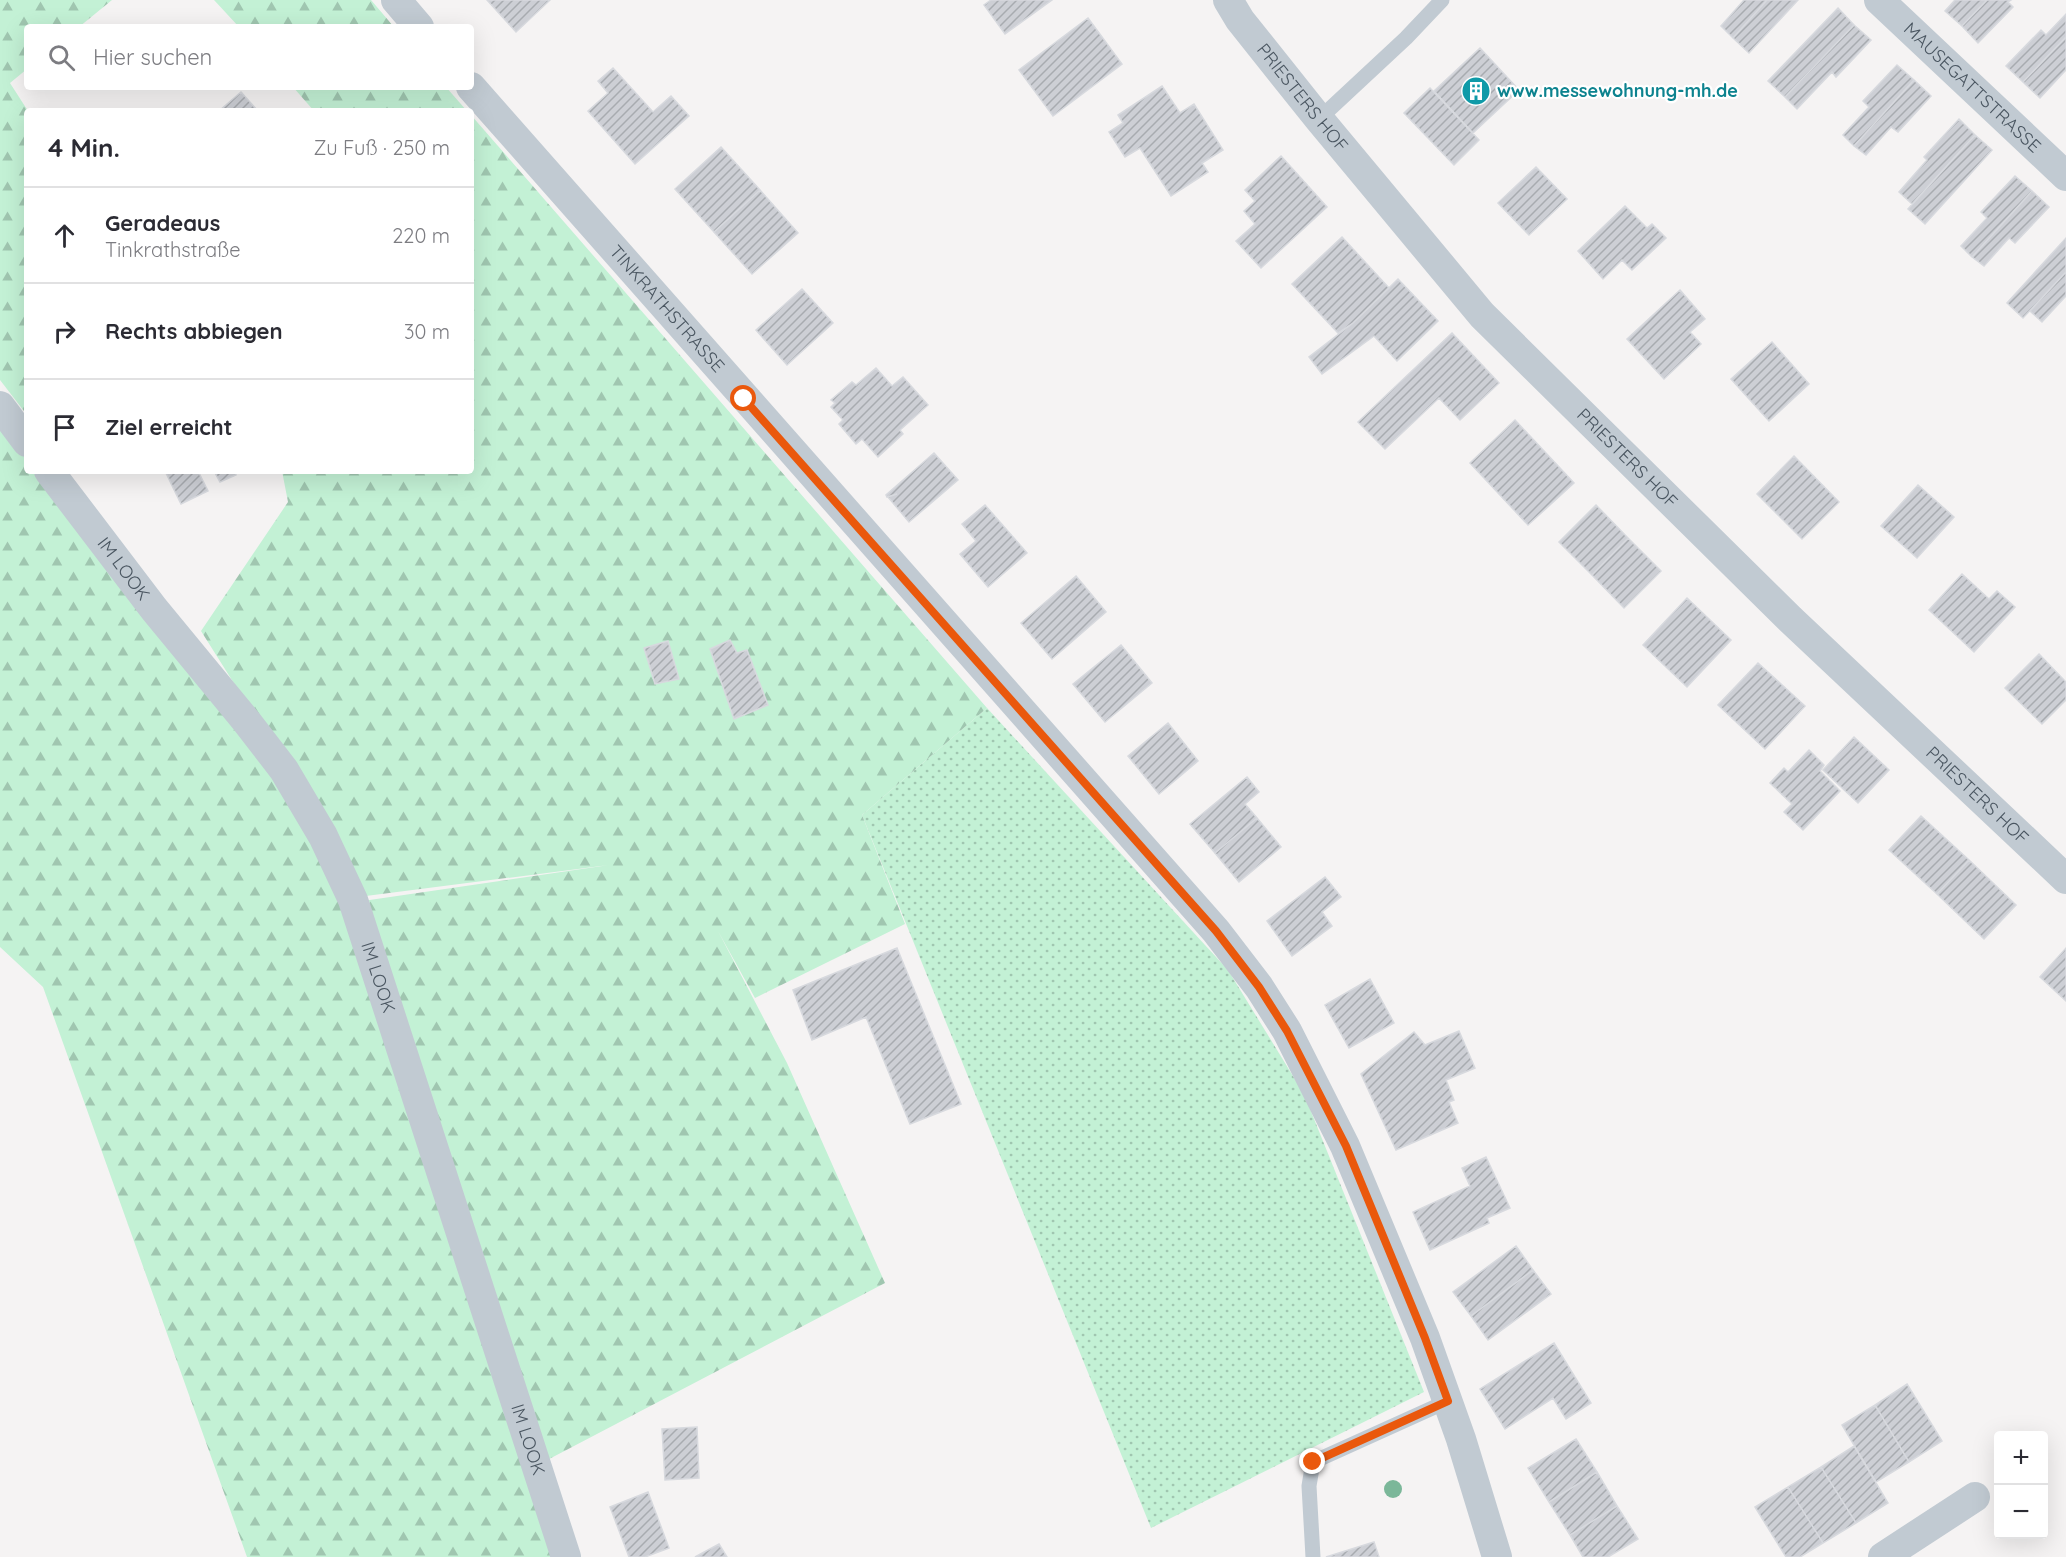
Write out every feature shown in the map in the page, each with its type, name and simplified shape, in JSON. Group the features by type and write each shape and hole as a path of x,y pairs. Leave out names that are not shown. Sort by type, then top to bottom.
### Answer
{"street":[{"path":"396,0 416,24"},
{"name":"PRIESTERS HOF","path":"1228,0 1240,20 1319,119 1482,315 1790,619 2066,879"},
{"name":"MAUSEGATTSTRASSE","path":"1879,0 2066,176"},
{"name":"TINKRATHSTRASSE","path":"474,90 1208,922 1259,987 1287,1031 1346,1146 1425,1338 1448,1401 1497,1557"},
{"path":"0,405 24,437"},
{"name":"IM LOOK","path":"51,474 154,609 260,738 284,770 323,836 353,900 566,1557"},
{"path":"1883,1557 1975,1497"}],"lane":[{"path":"1319,119 1406,38 1442,0"},
{"path":"1312,1557 1309,1486 1313,1462 1448,1401"}],"green space":[{"path":"0,0 112,0 83,24 24,24 24,71 10,83 26,108 24,108 24,411 0,380"},
{"path":"214,0 371,0 391,24 236,24"},
{"path":"296,90 449,90 464,108 311,108"},
{"path":"474,118 987,708 862,815 905,924 755,998 718,931 787,1063 885,1283 532,1468 562,1557 247,1557 43,987 0,947 0,416 24,446 24,474 45,474 285,782 349,903 609,865 358,897 288,769 201,631 288,502 283,474 474,474"},
{"path":"987,708 1228,970 1304,1094 1424,1392 1151,1528 862,815"}],"building":[{"path":"487,0 550,0 516,32"},
{"path":"991,0 1052,0 1005,34 984,5"},
{"path":"1744,0 1767,0 1733,38 1721,26"},
{"path":"1767,0 1798,0 1749,53 1733,38"},
{"path":"1955,0 1987,0 1962,26 1945,11"},
{"path":"1987,0 2011,0 2008,2 2013,7 1978,43 1962,26"},
{"path":"1838,8 1854,25 1785,97 1768,81"},
{"path":"2066,14 2066,37 2023,82 2006,66 2041,30 2046,35"},
{"path":"1088,18 1122,64 1053,116 1019,70"},
{"path":"1854,25 1871,40 1836,77 1832,72 1797,109 1785,97"},
{"path":"2066,37 2066,70 2040,98 2023,82"},
{"name":"www.messewohnung-mh.de","path":"1480,48 1519,90 1473,133 1434,91"},
{"path":"1897,65 1914,80 1854,146 1843,135 1869,107 1863,101"},
{"path":"613,68 653,112 671,96 689,116 635,164 588,111 608,93 598,81"},
{"path":"1914,80 1931,96 1898,132 1891,127 1866,155 1854,146"},
{"path":"1162,86 1180,113 1194,104 1223,150 1202,163 1208,172 1171,196 1140,148 1125,157 1109,132 1123,123 1118,115"},
{"path":"1430,88 1479,140 1454,165 1404,113"},
{"path":"241,92 255,108 222,108"},
{"path":"1959,119 1975,135 1912,204 1899,192 1927,160 1924,157"},
{"path":"1975,135 1992,150 1925,224 1908,209"},
{"path":"721,147 760,190 714,232 675,189"},
{"path":"1281,156 1327,207 1261,268 1236,241 1255,224 1244,211 1255,201 1245,190"},
{"path":"1536,167 1567,199 1529,235 1498,203"},
{"path":"2015,176 2032,191 1972,257 1961,246 1987,218 1981,212"},
{"path":"760,190 798,233 752,274 714,232"},
{"path":"2032,191 2049,207 2015,243 2009,238 1984,266 1972,257"},
{"path":"1625,206 1647,228 1652,224 1666,238 1632,270 1622,260 1603,279 1578,251"},
{"path":"1342,237 1389,288 1353,323 1338,333 1292,284"},
{"path":"2066,238 2066,272 2023,318 2007,303"},
{"path":"2066,272 2066,296 2042,322 2030,311"},
{"path":"1398,279 1438,321 1397,361 1374,336 1322,374 1309,357 1353,323"},
{"path":"802,289 833,323 787,365 756,330"},
{"path":"1680,290 1705,319 1690,332 1701,344 1664,379 1627,339"},
{"path":"1452,333 1499,383 1460,420 1439,398 1385,449 1358,422"},
{"path":"1772,342 1809,384 1769,421 1731,379"},
{"path":"876,368 892,386 903,377 928,405 900,430 903,434 878,457 862,439 856,444 839,424 843,420 831,407 835,403 831,400 852,382 856,385"},
{"path":"1515,420 1574,483 1528,525 1470,463"},
{"path":"934,453 958,480 909,522 888,497 897,494 887,497 886,495"},
{"path":"1794,456 1839,502 1802,539 1757,494"},
{"path":"166,474 200,474 208,491 181,504"},
{"path":"216,474 236,475 220,482"},
{"path":"1918,485 1954,517 1917,558 1881,526"},
{"path":"985,505 1027,553 988,587 960,554 976,541 962,524"},
{"path":"1596,505 1628,538 1592,575 1559,542"},
{"path":"1628,538 1661,571 1624,608 1592,575"},
{"path":"1962,574 1989,599 1997,591 2015,607 1974,652 1929,610"},
{"path":"1076,576 1106,612 1052,659 1021,623"},
{"path":"1687,598 1731,640 1687,687 1643,645"},
{"path":"730,640 737,653 747,650 768,705 734,719 710,649"},
{"path":"668,641 679,679 655,684 644,648"},
{"path":"1121,645 1152,683 1105,722 1073,684"},
{"path":"2039,654 2066,682 2066,700 2042,724 2005,688"},
{"path":"1758,663 1805,706 1765,749 1718,705"},
{"path":"1168,723 1198,761 1159,794 1128,756"},
{"path":"1854,737 1889,770 1858,803 1823,770"},
{"path":"1809,750 1824,765 1820,771 1840,791 1803,830 1784,812 1792,804 1770,783 1784,768 1788,772"},
{"path":"1247,777 1259,792 1245,804 1257,818 1215,853 1190,824"},
{"path":"1921,816 1969,860 1937,894 1889,850"},
{"path":"1257,818 1281,847 1239,882 1215,853"},
{"path":"1969,860 2016,905 1984,939 1937,894"},
{"path":"1325,877 1341,897 1322,912 1332,926 1292,956 1267,921"},
{"path":"897,948 961,1104 910,1124 866,1017 812,1040 793,990"},
{"path":"2066,948 2066,1001 2040,977"},
{"path":"1370,979 1394,1023 1349,1048 1325,1005"},
{"path":"1459,1031 1475,1068 1446,1080 1454,1100 1449,1102 1458,1123 1396,1150 1361,1074 1414,1032 1425,1045"},
{"path":"1486,1157 1510,1208 1487,1218 1489,1223 1430,1250 1413,1212 1470,1186 1462,1168"},
{"path":"1516,1246 1533,1270 1471,1316 1453,1292"},
{"path":"1533,1270 1551,1294 1488,1340 1471,1316"},
{"path":"1554,1343 1591,1403 1566,1419 1553,1398 1505,1429 1480,1389"},
{"path":"1907,1384 1942,1441 1909,1462 1875,1405"},
{"path":"1875,1405 1909,1462 1876,1482 1842,1425"},
{"path":"697,1427 699,1478 665,1480 662,1429"},
{"path":"1576,1439 1597,1472 1549,1502 1528,1468"},
{"path":"1854,1446 1888,1503 1856,1523 1821,1467"},
{"path":"1821,1467 1856,1523 1823,1543 1788,1487"},
{"path":"1597,1472 1617,1506 1570,1535 1549,1502"},
{"path":"1788,1487 1823,1543 1800,1557 1786,1557 1755,1507"},
{"path":"648,1492 669,1548 645,1557 629,1557 610,1507"},
{"path":"1617,1506 1638,1539 1608,1557 1583,1557 1570,1535"},
{"path":"1374,1542 1379,1557 1326,1557"},
{"path":"719,1544 727,1557 695,1557"}],"place":[{"name":"www.messewohnung-mh.de","path":"1476,91"}],"route":[{"path":"744,399 1216,931 1259,987 1287,1031 1346,1146 1425,1338 1448,1401 1313,1462"}]}
